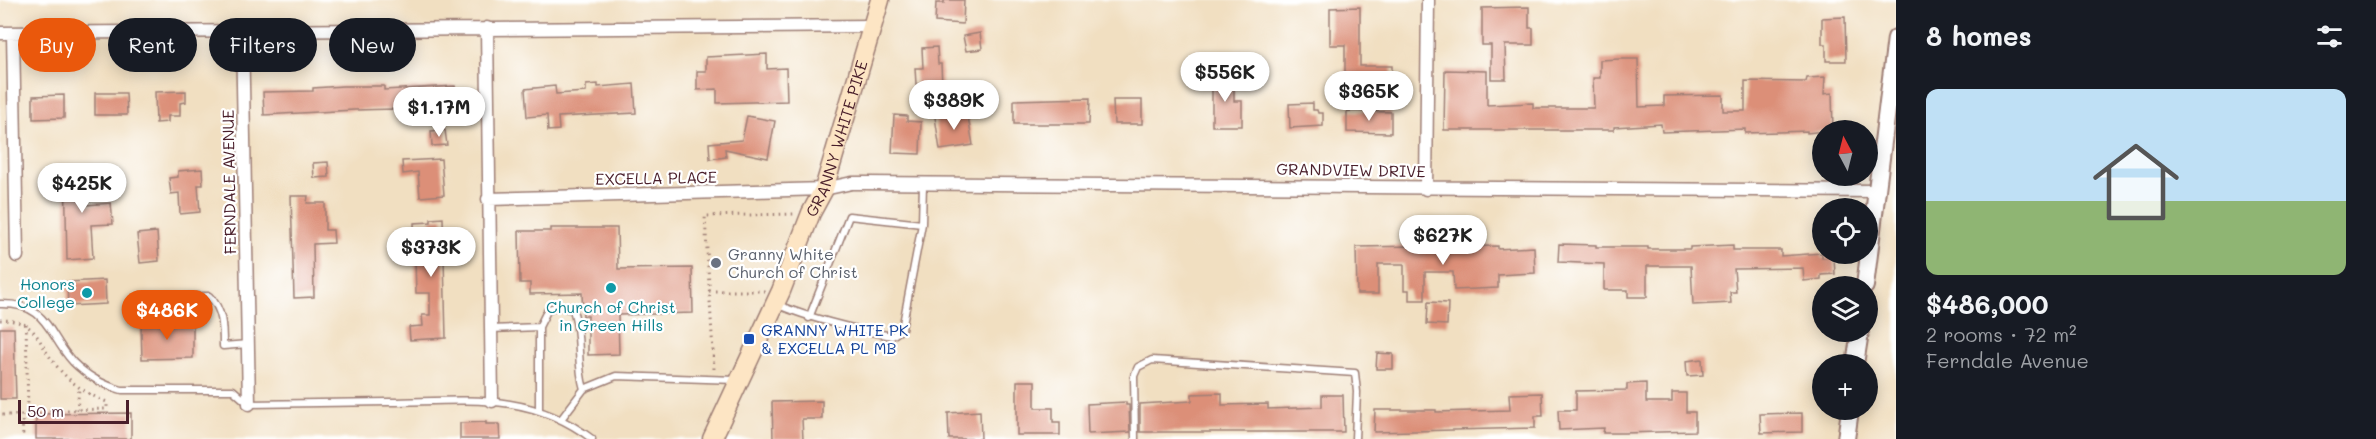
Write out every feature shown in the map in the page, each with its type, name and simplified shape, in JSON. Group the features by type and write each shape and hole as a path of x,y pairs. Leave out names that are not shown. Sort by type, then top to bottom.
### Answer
{"main road":[{"name":"GRANNY WHITE PIKE","path":"712,439 778,297 811,213 824,189 880,0"}],"street":[{"path":"1426,189 1428,0"},
{"path":"317,30 873,26"},
{"path":"487,28 492,401"},
{"path":"0,33 209,31"},
{"path":"13,33 17,256"},
{"path":"1866,276 1896,38"},
{"name":"FERNDALE AVENUE","path":"243,72 249,404"},
{"name":"GRANDVIEW DRIVE","path":"824,189 852,183 923,183 1877,191"},
{"name":"EXCELLA PLACE","path":"488,199 824,189"},
{"path":"1846,439 1849,420"}],"lane":[{"path":"778,297 809,318 892,336 902,329 922,224 923,183"},
{"path":"809,318 849,216 922,224"},
{"path":"153,297 209,296 221,313 223,346 248,344"},
{"path":"0,304 15,305 34,312 51,328 72,361 95,380 108,386 134,391 233,390 249,404 492,401 539,410 562,418 592,439"},
{"path":"539,410 539,327 548,309 558,306 573,310 584,389"},
{"path":"491,329 539,327"},
{"path":"1136,439 1134,376 1138,367 1152,360 1355,373 1357,392 1355,439"},
{"path":"562,418 584,389 616,376 738,380"}],"path":[{"path":"715,380 705,216 811,213"},
{"path":"710,291 778,297"},
{"path":"0,320 26,324 40,338 53,361 79,388 108,402 107,409 28,411 22,415 0,415"},
{"path":"26,324 28,411"},
{"path":"77,410 79,388"},
{"path":"22,415 23,439"}],"building":[{"path":"944,0 964,0 963,24 935,22 936,3 944,3"},
{"path":"1360,7 1360,66 1392,66 1392,89 1345,89 1345,45 1330,45 1330,8"},
{"path":"1529,7 1529,28 1533,28 1533,45 1505,45 1506,79 1491,79 1491,45 1482,45 1482,8"},
{"path":"1845,17 1846,61 1826,61 1826,44 1822,44 1822,18"},
{"path":"980,33 982,49 966,51 963,36"},
{"path":"937,47 938,64 941,64 942,86 930,87 929,84 916,84 915,68 923,68 922,48"},
{"path":"767,54 767,69 786,68 787,101 717,103 717,89 697,90 697,71 706,71 706,57"},
{"path":"1638,59 1639,107 1664,106 1664,96 1723,95 1723,111 1745,111 1745,81 1806,82 1807,78 1825,77 1824,94 1832,93 1833,120 1812,120 1812,132 1807,133 1807,131 1745,133 1745,129 1662,132 1661,124 1614,127 1614,130 1444,130 1445,70 1487,71 1487,105 1533,103 1533,108 1594,108 1593,78 1600,78 1600,60"},
{"path":"1212,75 1229,75 1230,85 1234,85 1234,101 1242,101 1242,126 1212,126"},
{"path":"598,84 598,87 634,84 636,113 558,117 559,130 548,131 547,115 527,117 525,89 555,86 556,94 586,92 586,85"},
{"path":"384,86 384,90 455,86 458,115 436,117 436,108 395,112 395,109 264,115 263,92 313,91 313,88"},
{"path":"186,91 186,102 180,103 180,116 168,116 168,122 156,123 155,92"},
{"path":"95,93 126,93 127,115 95,115"},
{"path":"64,95 64,118 33,119 33,96"},
{"path":"1090,98 1089,124 1014,124 1014,100"},
{"path":"1113,100 1142,100 1142,124 1114,124"},
{"path":"1313,103 1313,110 1323,113 1323,126 1290,128 1289,104"},
{"path":"967,111 973,145 940,150 935,117"},
{"path":"1347,111 1391,112 1391,133 1347,132"},
{"path":"894,115 907,116 907,121 921,122 920,154 892,153"},
{"path":"747,116 775,121 768,158 725,149 726,157 710,159 709,143 742,140"},
{"path":"445,130 447,145 432,146 431,131"},
{"path":"441,159 444,195 420,197 418,172 403,174 402,161"},
{"path":"328,162 329,177 314,178 313,163"},
{"path":"92,167 93,181 85,182 87,205 111,203 113,224 91,225 93,258 67,260 65,169"},
{"path":"202,169 203,185 198,185 200,212 180,214 179,193 171,194 169,178 178,177 178,171"},
{"path":"291,196 308,196 307,203 325,203 325,230 333,230 334,243 313,244 314,297 294,298"},
{"path":"443,218 446,338 410,340 409,327 423,326 422,315 430,315 430,293 416,293 414,223 431,222 431,219"},
{"name":"Church of Christ in Green Hills","path":"551,228 617,228 618,269 692,268 693,313 618,315 619,354 588,355 588,316 583,316 582,293 530,294 530,283 520,283 519,231 551,231"},
{"path":"157,232 159,261 140,263 137,234"},
{"path":"1559,244 1648,247 1648,249 1690,249 1690,247 1733,245 1733,250 1781,250 1781,256 1812,254 1812,264 1834,264 1835,274 1812,276 1812,280 1804,281 1803,268 1734,269 1736,292 1730,292 1731,303 1693,305 1691,266 1647,266 1647,297 1628,297 1628,290 1604,290 1604,264 1558,262"},
{"path":"1498,246 1498,249 1534,247 1535,273 1498,275 1498,288 1454,290 1453,272 1425,272 1425,300 1409,300 1409,290 1404,290 1404,264 1378,264 1378,294 1357,294 1356,247"},
{"name":"Honors College","path":"105,280 106,304 68,306 67,282"},
{"path":"1428,302 1448,303 1447,325 1427,324"},
{"path":"193,324 193,358 142,359 141,325"},
{"path":"0,328 14,328 16,399 0,399"},
{"path":"1377,353 1393,354 1393,369 1376,369"},
{"path":"1702,359 1703,375 1687,376 1686,361"},
{"path":"1017,381 1035,381 1035,408 1053,408 1053,422 1060,422 1060,435 1017,435"},
{"path":"1646,383 1646,402 1672,402 1672,393 1686,393 1686,412 1695,412 1695,431 1603,433 1604,428 1559,430 1558,410 1576,410 1576,391 1627,390 1627,384"},
{"path":"1222,393 1222,405 1268,404 1268,409 1322,407 1322,395 1343,395 1344,432 1140,432 1140,404 1192,401 1192,394"},
{"path":"1542,393 1543,416 1535,416 1535,428 1374,432 1375,410 1436,410 1436,412 1510,410 1509,394"},
{"path":"822,401 822,419 802,419 803,439 773,439 772,402"},
{"path":"1126,402 1126,405 1129,405 1130,432 1088,434 1087,404"},
{"path":"980,411 981,439 949,439 948,413"},
{"path":"131,413 131,439 36,439 36,414"},
{"path":"1802,413 1802,432 1761,433 1760,414"},
{"path":"486,422 486,424 499,424 500,439 460,439 460,423"}],"place":[{"name":"Granny White Church of Christ","path":"716,263"},
{"name":"Church of Christ in Green Hills","path":"611,288"},
{"name":"Honors College","path":"87,293"},
{"name":"GRANNY WHITE PK & EXCELLA PL MB","path":"749,339"}]}
